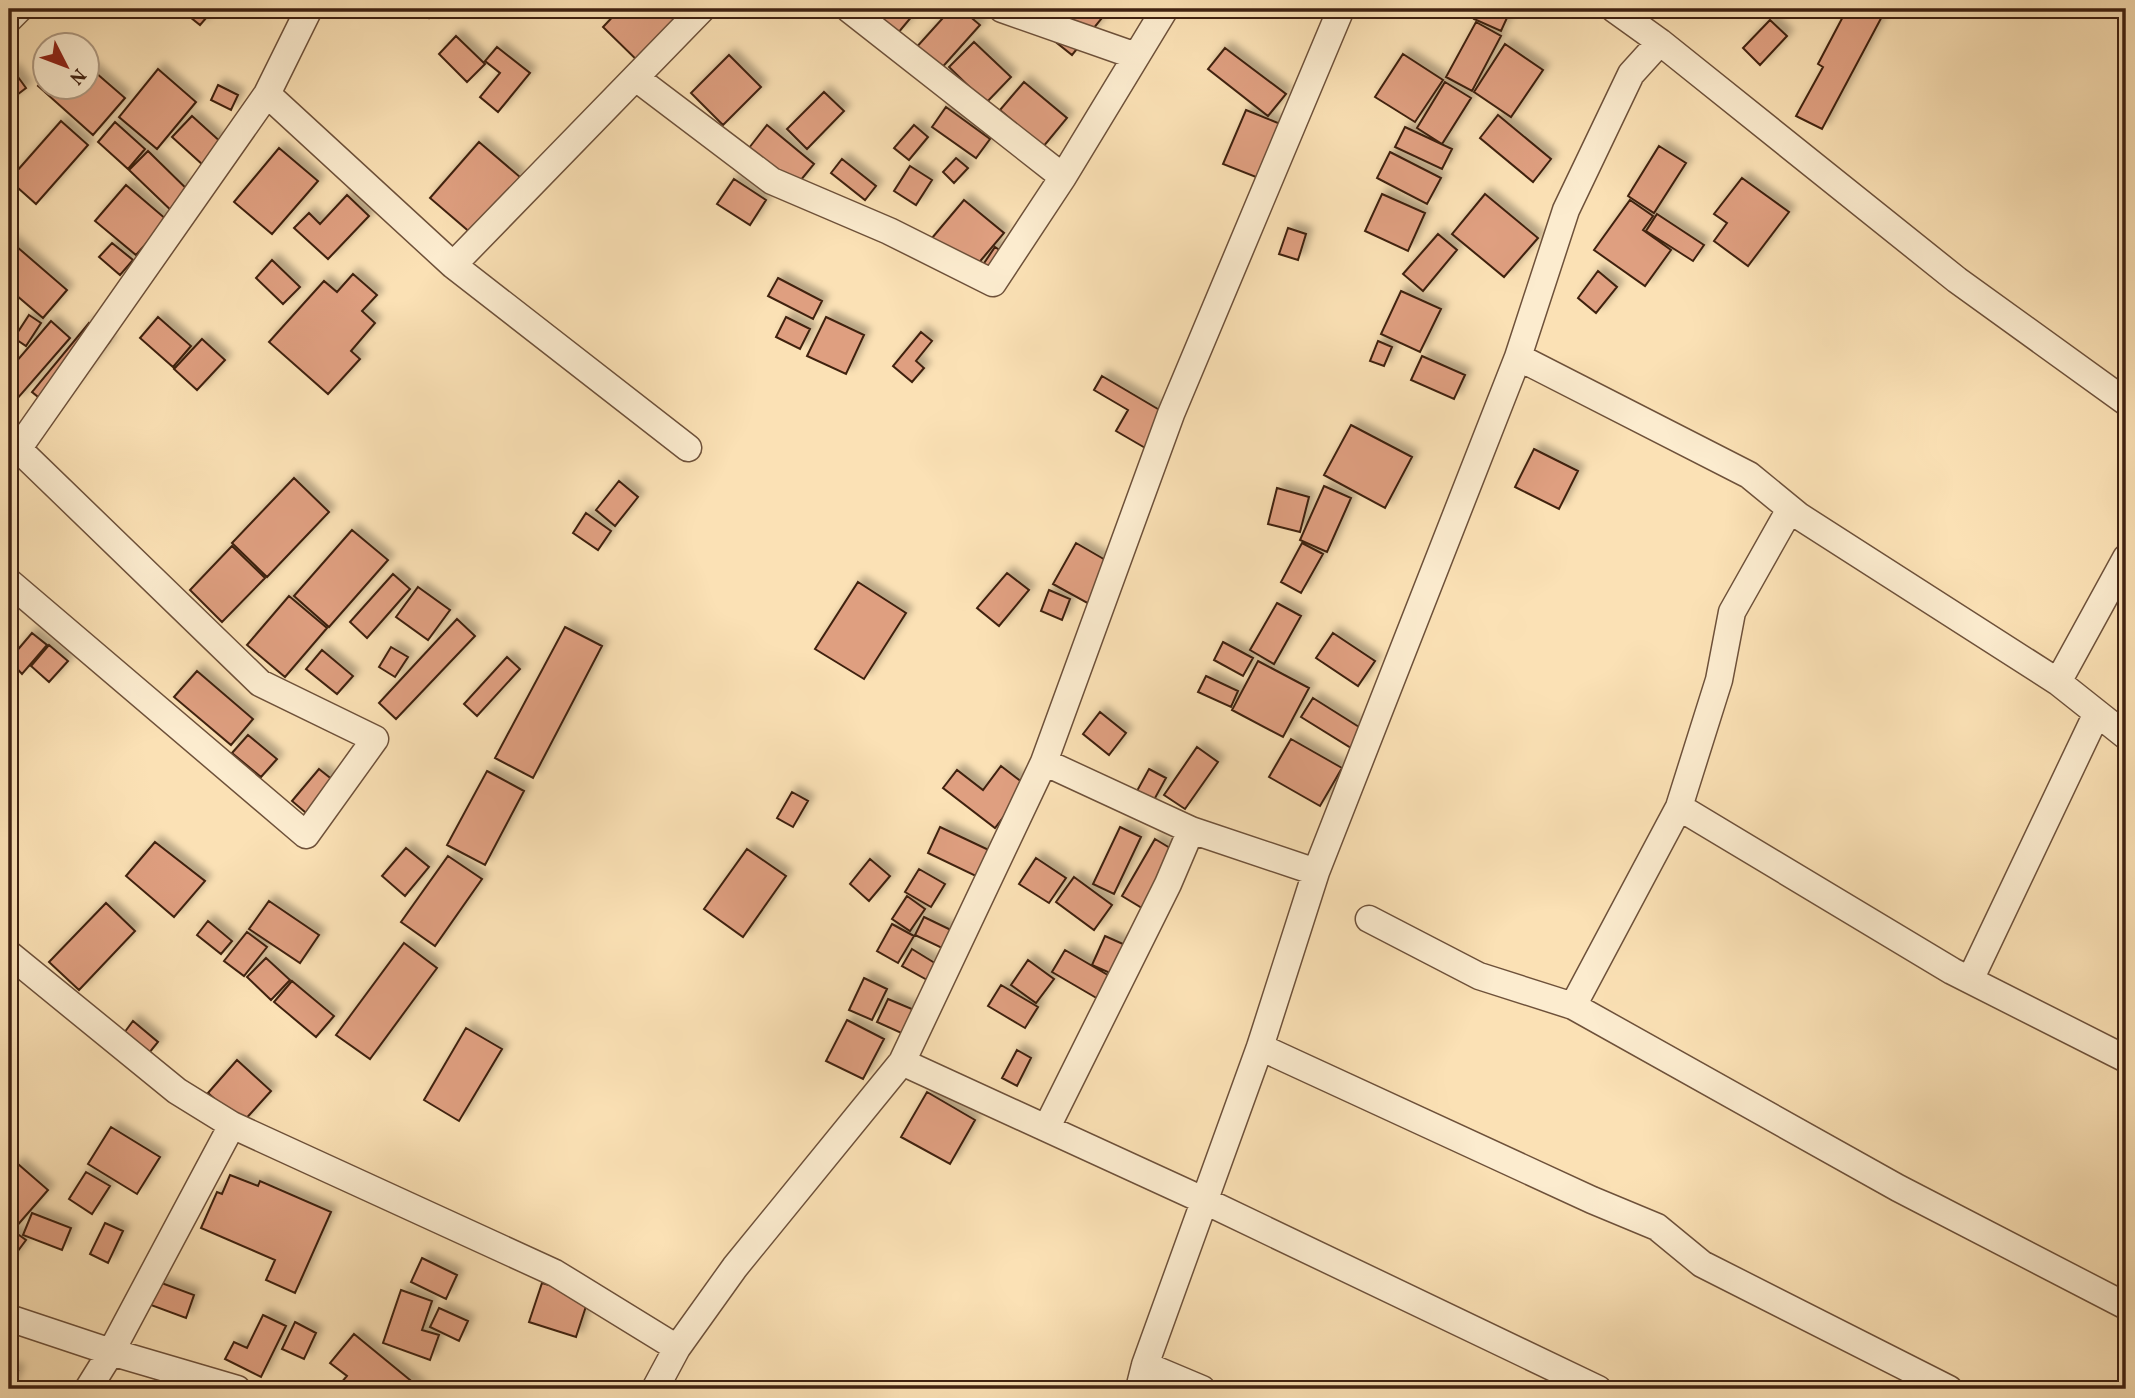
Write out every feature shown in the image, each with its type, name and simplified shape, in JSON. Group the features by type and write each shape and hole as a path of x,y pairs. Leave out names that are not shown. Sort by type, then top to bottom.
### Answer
{"street":[{"path":"9,19 19,9"},
{"path":"9,582 306,835 375,739 260,683 13,444 267,94 309,9"},
{"path":"453,265 702,9"},
{"path":"849,9 1063,177"},
{"path":"1002,9 1136,56"},
{"path":"636,78 772,181 889,232 993,283 1063,177 1165,9"},
{"path":"655,1389 677,1348 734,1266 902,1062 1044,762 1171,414 1341,9"},
{"path":"1614,9 1660,42 1957,280 2126,402"},
{"path":"1202,1389 1142,1377 1203,1200 1260,1047 1316,872 1518,357 1566,210 1631,74 1660,42"},
{"path":"267,94 453,265 688,448"},
{"path":"1518,357 1749,475 1790,509 2058,682 2126,736"},
{"path":"1573,1006 1679,807 1719,680 1732,612 1790,509"},
{"path":"2058,682 2126,558"},
{"path":"1970,980 2097,713"},
{"path":"1044,762 1191,830 1316,872"},
{"path":"1679,807 1970,980 2126,1059"},
{"path":"1047,1127 1168,884 1191,830"},
{"path":"1369,919 1479,976 1573,1006 1898,1188 2126,1306"},
{"path":"9,954 177,1091 232,1125 555,1273 677,1348"},
{"path":"1260,1047 1592,1200 1657,1227 1702,1264 1949,1389"},
{"path":"902,1062 1203,1200 1550,1379 1598,1389"},
{"path":"88,1389 111,1352 232,1125"},
{"path":"9,1318 111,1352 237,1389"}],"building":[{"path":"180,9 212,9 213,10 200,25"},
{"path":"419,9 438,9 429,18"},
{"path":"620,9 687,9 648,71 603,27"},
{"path":"868,9 918,9 898,33"},
{"path":"951,9 961,9 980,25 938,72 914,50"},
{"path":"1043,9 1091,9 1102,18 1072,55 1032,23"},
{"path":"1478,9 1511,9 1501,31 1474,19"},
{"path":"1847,9 1886,9 1822,129 1796,116 1823,67 1818,64"},
{"path":"1770,20 1787,36 1760,65 1743,48"},
{"path":"1476,22 1501,36 1472,91 1446,77"},
{"path":"456,36 485,64 467,82 439,54"},
{"path":"974,42 1011,77 986,103 949,67"},
{"path":"1505,44 1543,70 1511,117 1474,92"},
{"path":"497,47 530,73 498,112 480,97 500,73 485,61"},
{"path":"1225,48 1286,94 1268,116 1208,69"},
{"path":"1403,54 1443,80 1415,122 1375,97"},
{"path":"729,55 761,87 723,125 691,93"},
{"path":"158,69 196,102 157,149 119,117"},
{"path":"13,70 26,88 9,101 9,73"},
{"path":"102,78 125,98 93,135 56,102 102,102"},
{"path":"1024,82 1067,118 1043,147 1000,110"},
{"path":"1445,82 1471,98 1442,144 1417,128"},
{"path":"218,85 238,95 231,110 211,100"},
{"path":"824,92 844,111 807,149 787,129"},
{"path":"946,107 990,139 976,158 932,127"},
{"path":"1246,110 1283,125 1261,179 1223,164"},
{"path":"1498,115 1551,159 1533,182 1480,138"},
{"path":"192,116 223,144 203,165 172,137"},
{"path":"61,121 88,145 36,204 9,180"},
{"path":"115,122 145,149 128,169 98,142"},
{"path":"767,125 814,164 796,186 749,148"},
{"path":"914,125 928,137 909,160 894,148"},
{"path":"1405,127 1452,149 1442,169 1395,147"},
{"path":"479,142 520,177 472,234 430,198"},
{"path":"1659,146 1686,163 1654,213 1628,196"},
{"path":"279,148 318,181 272,234 234,202"},
{"path":"148,151 196,198 178,217 129,170"},
{"path":"1390,152 1441,178 1427,204 1377,178"},
{"path":"956,158 968,168 954,183 943,172"},
{"path":"842,159 876,186 865,200 831,173"},
{"path":"910,166 932,180 916,205 894,191"},
{"path":"1742,178 1789,212 1748,266 1714,241 1727,223 1714,214"},
{"path":"734,179 766,200 750,225 717,204"},
{"path":"126,185 167,220 136,255 95,221"},
{"path":"1382,194 1425,213 1408,251 1365,231"},
{"path":"1485,194 1538,238 1504,277 1452,234"},
{"path":"347,195 369,216 328,259 294,228 309,213 320,224"},
{"path":"964,200 1004,233 971,272 932,238"},
{"path":"1630,200 1653,216 1643,230 1671,250 1645,286 1594,250"},
{"path":"1657,214 1704,245 1693,261 1646,231"},
{"path":"1288,228 1306,234 1298,260 1279,254"},
{"path":"1438,234 1457,250 1423,291 1403,274"},
{"path":"9,240 67,290 43,318 9,289"},
{"path":"112,243 133,260 120,275 99,257"},
{"path":"995,247 1010,257 976,275"},
{"path":"272,260 300,287 283,304 256,278"},
{"path":"1598,271 1617,287 1596,313 1578,298"},
{"path":"353,274 377,295 362,311 375,323 351,351 360,359 328,394 269,342 324,281 337,292"},
{"path":"778,278 822,301 813,319 768,296"},
{"path":"1401,291 1441,309 1420,352 1381,334"},
{"path":"29,315 41,323 26,346 14,338"},
{"path":"158,317 191,346 173,367 140,338"},
{"path":"786,317 810,329 800,349 776,337"},
{"path":"826,317 864,335 846,374 807,356"},
{"path":"51,321 70,338 17,399 9,393 9,370"},
{"path":"89,323 110,341 53,409 32,392"},
{"path":"921,332 932,341 916,361 924,368 912,382 893,366"},
{"path":"202,339 225,360 197,390 174,369"},
{"path":"1378,341 1392,347 1384,366 1370,361"},
{"path":"1422,356 1465,375 1454,399 1411,380"},
{"path":"1102,376 1168,415 1147,449 1116,431 1128,410 1094,390"},
{"path":"1351,425 1412,457 1385,508 1324,475"},
{"path":"1534,449 1578,471 1559,509 1515,487"},
{"path":"294,478 329,512 267,577 232,543"},
{"path":"619,481 638,497 615,526 596,510"},
{"path":"1324,486 1351,498 1327,552 1300,540"},
{"path":"1277,488 1309,497 1300,532 1268,524"},
{"path":"586,513 611,531 598,550 573,533"},
{"path":"352,530 388,560 329,627 294,596"},
{"path":"1076,543 1114,565 1091,605 1053,584"},
{"path":"1302,543 1323,554 1301,593 1281,582"},
{"path":"232,546 265,578 222,622 190,590"},
{"path":"1007,573 1029,590 999,626 977,608"},
{"path":"393,574 410,589 367,638 350,622"},
{"path":"858,582 906,613 864,679 815,649"},
{"path":"418,587 450,610 428,640 396,617"},
{"path":"1049,590 1070,599 1062,620 1041,611"},
{"path":"289,596 327,628 285,677 247,645"},
{"path":"1277,603 1301,616 1274,664 1250,650"},
{"path":"457,619 475,636 396,719 379,703"},
{"path":"565,627 602,646 533,778 495,758"},
{"path":"32,633 47,645 22,674 9,660"},
{"path":"1333,633 1375,661 1358,686 1316,658"},
{"path":"1223,642 1253,658 1243,676 1214,660"},
{"path":"49,645 68,661 49,682 31,666"},
{"path":"391,647 408,657 395,677 379,667"},
{"path":"322,650 353,676 337,694 306,669"},
{"path":"507,657 520,669 477,716 464,704"},
{"path":"1258,661 1309,688 1283,737 1232,710"},
{"path":"197,671 253,719 231,745 174,697"},
{"path":"1206,676 1238,691 1231,707 1198,692"},
{"path":"1313,698 1367,732 1356,751 1301,717"},
{"path":"1100,712 1126,733 1109,755 1083,734"},
{"path":"248,735 277,759 261,777 232,753"},
{"path":"1291,739 1342,768 1320,806 1269,777"},
{"path":"1197,747 1218,762 1185,809 1164,795"},
{"path":"1001,766 1027,786 995,828 943,788 957,770 983,790"},
{"path":"319,769 339,785 312,818 292,801"},
{"path":"1149,769 1166,778 1149,809 1132,800"},
{"path":"487,771 524,791 485,865 447,845"},
{"path":"792,792 808,801 793,827 777,818"},
{"path":"940,827 993,852 980,878 928,853"},
{"path":"1120,827 1141,837 1114,894 1093,884"},
{"path":"1155,839 1180,854 1147,911 1122,896"},
{"path":"155,842 205,881 174,917 126,876"},
{"path":"406,848 429,867 405,896 382,876"},
{"path":"747,849 786,876 743,937 704,909"},
{"path":"448,856 482,879 435,946 401,922"},
{"path":"1036,858 1066,878 1049,903 1019,884"},
{"path":"870,859 890,876 869,901 850,884"},
{"path":"919,869 945,884 931,907 905,892"},
{"path":"1074,877 1112,905 1094,930 1056,902"},
{"path":"907,896 925,909 910,931 892,919"},
{"path":"269,901 319,935 300,963 249,929"},
{"path":"106,903 135,931 79,990 49,962"},
{"path":"924,917 951,930 942,948 915,935"},
{"path":"208,921 232,941 221,954 197,935"},
{"path":"892,924 914,936 898,963 877,951"},
{"path":"247,932 267,947 244,976 224,961"},
{"path":"1105,936 1132,948 1119,977 1092,965"},
{"path":"404,943 437,968 370,1059 336,1035"},
{"path":"912,949 938,965 929,981 902,966"},
{"path":"1065,950 1118,981 1105,1003 1052,972"},
{"path":"266,958 290,980 271,1000 247,977"},
{"path":"1028,960 1054,979 1036,1003 1011,985"},
{"path":"864,978 887,989 872,1020 849,1010"},
{"path":"292,981 334,1016 316,1037 274,1002"},
{"path":"1001,985 1038,1007 1025,1028 988,1006"},
{"path":"888,999 919,1012 908,1036 877,1022"},
{"path":"847,1020 884,1039 863,1079 826,1061"},
{"path":"133,1021 158,1042 149,1053 124,1033"},
{"path":"466,1028 502,1049 459,1121 424,1100"},
{"path":"1017,1050 1031,1058 1017,1086 1002,1078"},
{"path":"237,1060 271,1091 242,1123 208,1093"},
{"path":"927,1092 975,1120 950,1164 901,1137"},
{"path":"111,1127 160,1157 137,1194 88,1164"},
{"path":"18,1164 48,1190 15,1228 9,1223 9,1175"},
{"path":"86,1172 110,1186 92,1214 69,1199"},
{"path":"230,1175 258,1186 260,1181 331,1212 295,1293 266,1280 275,1260 201,1228 217,1192 222,1194"},
{"path":"32,1213 71,1228 62,1250 23,1235"},
{"path":"105,1223 123,1231 108,1263 90,1254"},
{"path":"9,1228 26,1240 9,1263"},
{"path":"422,1258 457,1275 446,1299 411,1282"},
{"path":"140,1275 194,1295 186,1318 132,1298"},
{"path":"542,1283 589,1297 576,1337 529,1322"},
{"path":"401,1290 432,1301 422,1330 439,1335 430,1360 383,1343"},
{"path":"439,1308 468,1321 459,1341 430,1327"},
{"path":"263,1315 286,1326 261,1377 225,1359 234,1342 247,1348"},
{"path":"295,1322 316,1333 304,1359 282,1349"},
{"path":"354,1334 421,1389 347,1389 340,1384 347,1376 330,1363"},
{"path":"9,1368 18,1371 10,1389 9,1389"}]}
